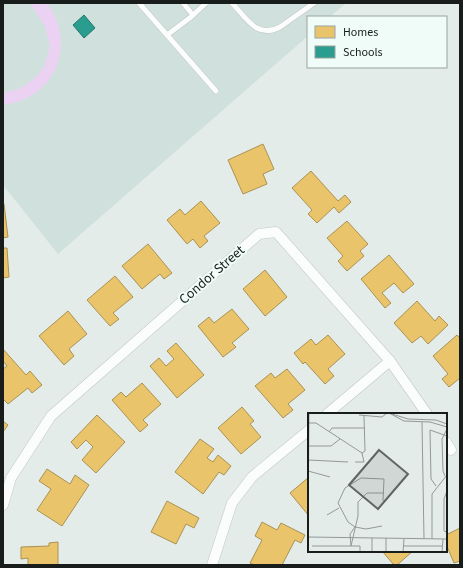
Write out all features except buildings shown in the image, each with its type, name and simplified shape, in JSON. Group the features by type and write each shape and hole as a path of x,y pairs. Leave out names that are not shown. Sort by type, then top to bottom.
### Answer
{"street":[{"name":"Condor Street","path":"3,505 11,478 51,416 259,234 276,232 390,361 426,413"},
{"path":"329,413 390,361"},
{"path":"212,565 232,503 252,477 308,431"}],"lane":[{"path":"139,3 216,91"},
{"path":"183,3 193,15"},
{"path":"167,35 206,3"},
{"path":"232,3 253,26 258,30 264,31 274,30 314,3"}],"shaded area":[{"path":"3,3 346,3 331,16 307,16 307,37 58,254 3,185"},
{"path":"30,3 47,3 56,19 61,36 60,52 56,68 48,81 36,92 21,101 3,105 3,93 19,89 34,79 44,67 50,46 45,26"}]}
